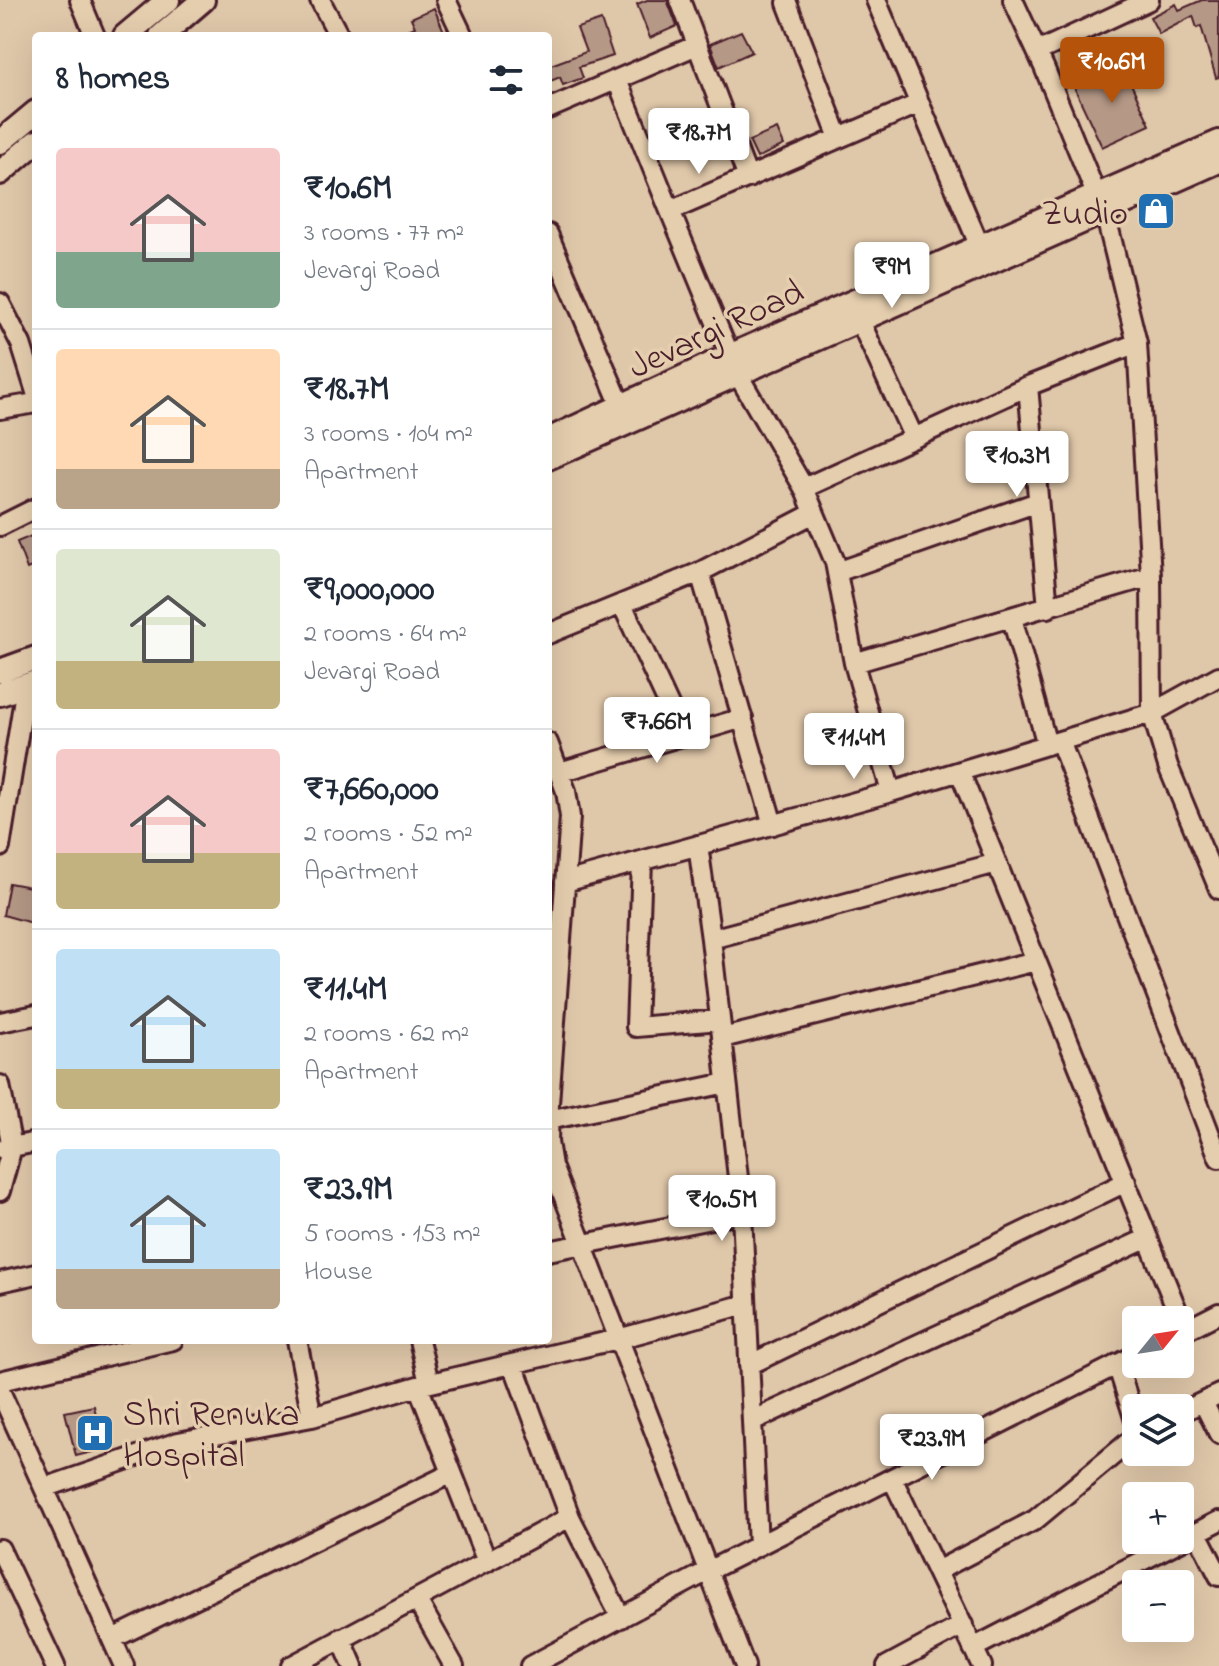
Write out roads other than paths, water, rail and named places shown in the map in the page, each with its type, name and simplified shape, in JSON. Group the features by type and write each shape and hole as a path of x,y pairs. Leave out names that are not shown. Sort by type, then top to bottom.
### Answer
{"main road":[{"path":"130,32 168,0"},
{"path":"171,32 203,0"},
{"path":"0,142 32,115"},
{"name":"Jevargi Road","path":"552,438 733,365 980,247 1100,205 1219,142"},
{"path":"0,173 32,145"},
{"path":"552,456 733,365 859,319 1100,205 1219,161"},
{"path":"0,671 32,659"},
{"path":"0,694 31,684"}],"street":[{"path":"80,0 93,32"},
{"path":"320,0 337,32"},
{"path":"680,0 748,178"},
{"path":"876,0 980,247"},
{"path":"1013,0 1100,205 1137,343 1151,576 1152,713 1168,766 1219,889"},
{"path":"1037,52 1149,0"},
{"path":"790,1 839,138"},
{"path":"454,2 462,32"},
{"path":"552,107 697,45"},
{"path":"617,80 733,365 804,488 837,572 854,663 891,792"},
{"path":"670,211 918,104"},
{"path":"552,243 622,408"},
{"path":"0,303 28,338 32,365"},
{"path":"859,319 914,438"},
{"path":"804,488 1028,386 1137,343"},
{"path":"1028,386 1048,608"},
{"path":"0,409 32,404"},
{"path":"837,572 1038,502"},
{"path":"0,526 32,511"},
{"path":"552,632 700,572 814,513"},
{"path":"700,572 773,825"},
{"path":"854,663 1151,576"},
{"path":"622,604 683,736"},
{"path":"1012,618 1053,743 1219,1158"},
{"path":"565,882 891,792 1152,713 1219,676"},
{"path":"0,847 31,684"},
{"path":"560,772 743,718"},
{"path":"552,753 560,772 570,817 552,1014"},
{"path":"960,772 1174,1306"},
{"path":"698,845 742,1213 758,1546"},
{"path":"642,861 636,1027 721,1029 1036,961"},
{"path":"711,939 997,863"},
{"path":"0,1022 32,1016"},
{"path":"552,1119 727,1083"},
{"path":"0,1085 6,1149 0,1191"},
{"path":"6,1149 32,1143"},
{"path":"552,1164 580,1244 745,1666"},
{"path":"749,1365 1126,1182"},
{"path":"552,1250 742,1213"},
{"path":"752,1421 1148,1238"},
{"path":"0,1282 32,1275"},
{"path":"44,1488 178,1442 312,1417 423,1385 618,1339 746,1304"},
{"path":"1194,1326 1219,1313"},
{"path":"0,1381 156,1344"},
{"path":"298,1344 312,1417"},
{"path":"419,1344 423,1385 452,1473 487,1562"},
{"path":"530,1666 565,1658 621,1618 708,1571 1122,1362"},
{"path":"513,1364 570,1517 621,1618"},
{"path":"1117,1364 1126,1394"},
{"path":"0,1391 124,1666"},
{"path":"1211,1398 1219,1434"},
{"path":"937,1571 1024,1527 1122,1447"},
{"path":"112,1639 452,1473"},
{"path":"892,1478 982,1666"},
{"path":"291,1666 570,1517"},
{"path":"973,1648 1219,1521"},
{"path":"1197,1533 1219,1576"},
{"path":"0,1549 55,1666"},
{"path":"417,1600 454,1666"},
{"path":"887,1666 963,1625"},
{"path":"341,1638 353,1666"}],"place":[{"name":"Zudio","path":"1156,211"},
{"name":"Shri Renuka Hospital","path":"95,1433"}]}
